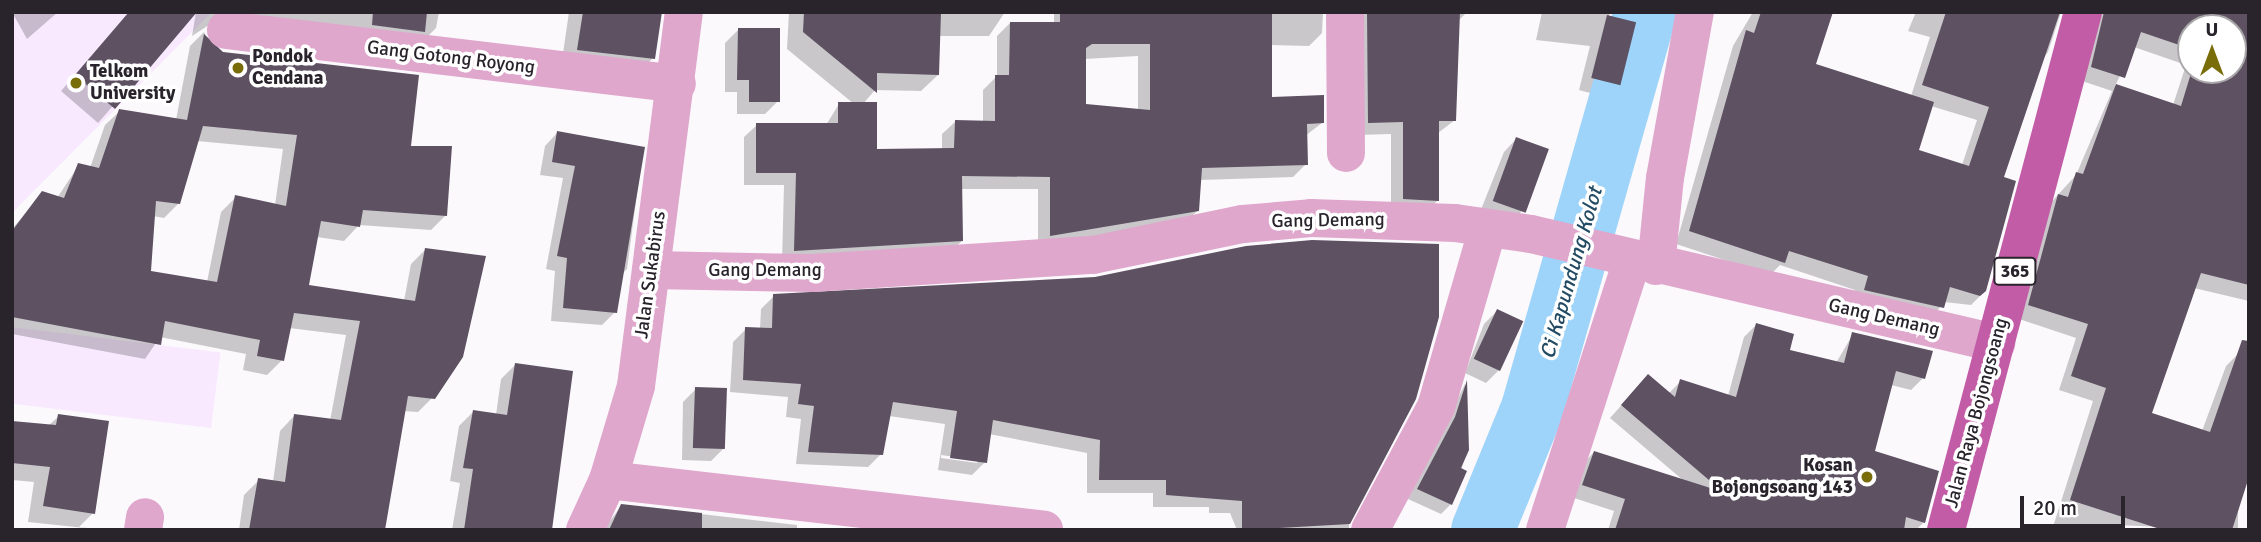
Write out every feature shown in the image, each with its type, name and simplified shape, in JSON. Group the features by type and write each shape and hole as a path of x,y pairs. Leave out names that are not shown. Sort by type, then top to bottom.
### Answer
{"main road":[{"name":"Jalan Raya Bojongsoang","path":"1946,530 2083,12"}],"street":[{"name":"Jalan Sukabirus","path":"585,530 608,480 636,386 677,84 684,12"},
{"path":"1345,12 1346,153"},
{"path":"1545,530 1665,178 1695,12"},
{"name":"Gang Gotong Royong","path":"226,30 677,84"},
{"name":"Gang Demang","path":"651,270 812,273 1093,254 1243,224 1311,218 1489,228 1531,234 1636,261 1996,343"},
{"path":"1370,530 1436,407 1489,228"},
{"path":"608,480 1044,530"}],"shaded area":[{"name":"Telkom University","path":"12,12 212,12 12,213"},
{"path":"12,327 220,353 211,428 12,404"}],"building":[{"path":"129,12 197,12 115,109 75,75"},
{"path":"373,12 427,12 425,32 372,25"},
{"path":"583,12 662,12 655,59 577,50"},
{"path":"804,12 941,12 939,75 877,73 877,93 803,32"},
{"path":"1272,12 1272,97 1324,95 1324,123 1307,124 1308,165 1202,168 1199,211 1050,236 1050,177 962,176 963,241 794,251 796,173 756,173 756,123 838,123 838,102 877,102 877,149 954,148 955,120 995,121 995,75 1009,75 1010,22 1060,22 1060,13","holes":["1092,44 1150,44 1150,110 1086,104 1086,48"]},
{"path":"1367,12 1460,12 1456,121 1439,121 1439,201 1403,199 1403,122 1368,123"},
{"path":"1761,12 1833,12 1816,64 1934,102 1919,150 1969,166 1989,107 1922,85 1946,12 2060,12 2004,177 2016,181 1986,291 1980,296 1950,287 1944,308 1864,290 1868,276 1789,251 1785,263 1689,231 1746,30 1754,33"},
{"path":"2104,12 2249,12 2249,285 2201,273 2152,413 2210,432 2242,340 2249,341 2249,477 2232,530 2163,530 2070,500 2106,388 2071,376 2088,324 2028,305 2058,194 2068,197 2076,172 2083,174 2116,84 2181,106 2188,84 2247,84 2247,14 2177,14 2177,44 2141,32 2125,78 2091,67"},
{"path":"1607,15 1636,22 1620,85 1591,78"},
{"path":"738,28 780,28 780,102 749,102 749,80 737,80"},
{"path":"204,34 223,52 419,75 411,146 452,146 447,216 363,210 360,227 321,221 309,285 415,301 425,248 486,256 463,357 435,399 408,396 385,530 249,530 258,478 285,482 294,414 341,420 360,321 294,313 284,361 257,356 260,340 165,321 161,345 12,317 12,231 42,191 64,198 78,163 99,168 119,109 187,120","holes":["203,126 297,135 286,206 235,195 217,282 151,271 156,201 180,204"]},
{"path":"557,131 645,147 617,313 563,308 567,258 557,256 575,166 552,162"},
{"path":"1516,137 1549,149 1526,213 1493,201"},
{"path":"1312,240 1439,244 1439,317 1416,399 1350,524 1242,530 1242,501 1166,495 1166,480 1099,480 1100,440 993,420 987,463 950,458 957,411 893,402 883,455 808,452 814,406 798,404 801,384 743,380 745,327 772,328 773,294 1095,277 1246,246"},
{"path":"1497,309 1523,321 1500,371 1474,359"},
{"path":"1756,323 1794,334 1790,350 1844,363 1852,332 1933,351 1925,379 1896,371 1875,451 1939,471 1925,523 1906,517 1904,530 1615,530 1625,499 1582,485 1594,451 1723,492 1621,405 1648,374 1675,397 1680,379 1736,397"},
{"path":"515,363 573,371 552,530 464,530 473,469 463,468 473,410 507,415"},
{"path":"1467,380 1469,450 1461,468 1467,471 1452,505 1417,489 1455,417"},
{"path":"695,387 727,388 725,449 693,448"},
{"path":"58,414 109,421 95,514 43,506 50,467 12,463 12,421 56,425"},
{"path":"621,504 702,513 702,530 609,530"}],"waterway":[{"name":"Ci Kapundung Kolot","path":"1482,530 1532,408 1645,12"}],"place":[{"name":"Pondok Cendana","path":"238,68"},
{"name":"Telkom University","path":"76,83"},
{"name":"Kosan Bojongsoang 143","path":"1867,477"}]}
